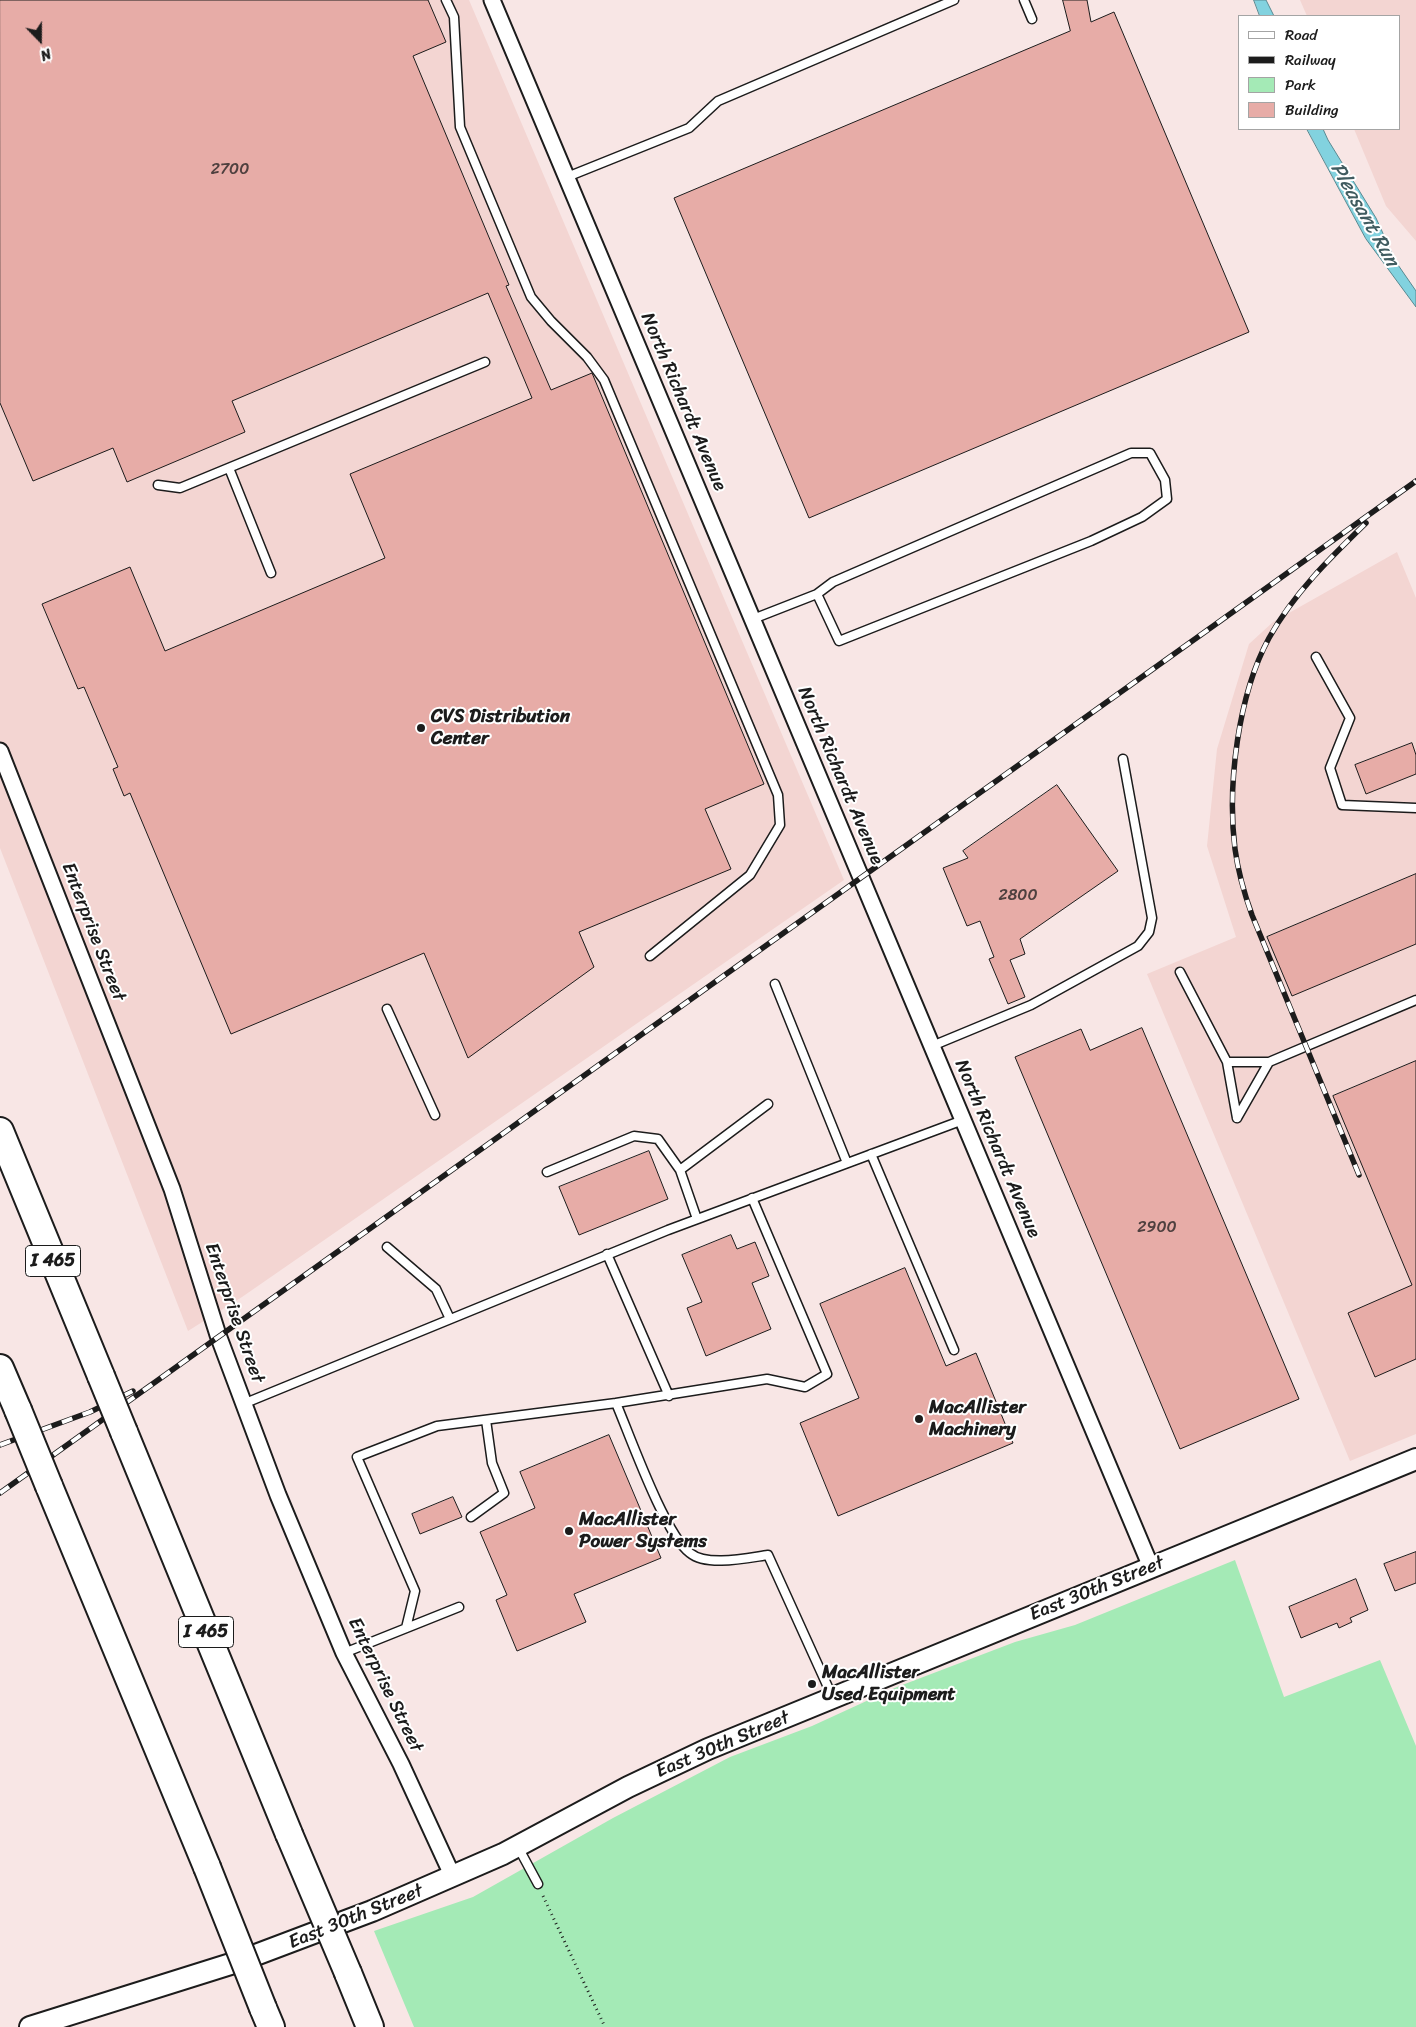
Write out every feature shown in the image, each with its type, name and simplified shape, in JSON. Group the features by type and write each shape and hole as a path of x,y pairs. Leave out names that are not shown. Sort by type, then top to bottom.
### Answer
{"highway":[{"name":"I 465","path":"0,1131 370,2027"},
{"path":"0,1368 207,1867 267,2018"}],"main road":[{"name":"East 30th Street","path":"32,2027 279,1948 453,1878 518,1847 654,1774 721,1743 1416,1459"}],"street":[{"name":"North Richardt Avenue","path":"492,0 1152,1567"},
{"name":"Enterprise Street","path":"0,751 172,1189 243,1404 278,1495 344,1654 401,1764 453,1878"}],"lane":[{"path":"446,0 454,17 460,126 531,297 551,321 587,357 604,380 778,795 780,824 750,875 650,956"},
{"path":"567,177 689,128 718,100 954,0"},
{"path":"1024,0 1032,19"},
{"path":"158,485 180,488 485,362"},
{"path":"753,619 817,594 832,582 1131,454 1150,453 1165,480 1167,499 1142,517 1091,541 839,641 817,594"},
{"path":"229,468 271,572"},
{"path":"1316,657 1350,718 1330,768 1342,805 1416,808"},
{"path":"932,1046 1031,1005 1138,946 1149,932 1152,918 1123,759"},
{"path":"1180,972 1227,1062 1237,1118 1269,1062"},
{"path":"774,984 847,1163"},
{"path":"1227,1062 1269,1062 1416,1000"},
{"path":"387,1010 435,1115"},
{"path":"680,1170 768,1104"},
{"path":"243,1404 607,1254 963,1120"},
{"path":"548,1172 634,1136 658,1139 680,1170 697,1219"},
{"path":"871,1154 954,1350"},
{"path":"406,1628 415,1591 357,1457 437,1426 669,1396 767,1380 805,1387 827,1374 752,1198"},
{"path":"387,1247 436,1289 450,1319"},
{"path":"607,1254 669,1396"},
{"path":"616,1403 673,1536 691,1554 723,1562 768,1555 833,1698"},
{"path":"471,1516 504,1493 492,1463 486,1420"},
{"path":"344,1654 459,1607"},
{"path":"518,1847 538,1884"}],"path":[{"path":"538,1884 605,2027"}],"shaded area":[{"path":"0,0 469,0 844,880 242,1297 188,1331 0,848"},
{"path":"1300,0 1416,0 1416,241 1386,206 1354,130 1401,130 1401,15 1307,15"},
{"path":"1397,552 1416,598 1416,1434 1350,1461 1147,974 1236,937 1207,846 1217,749 1249,644 1273,622"}],"green space":[{"path":"1235,1560 1284,1697 1380,1660 1416,1746 1416,2027 414,2027 374,1931 473,1897 613,1818 730,1757 812,1726 897,1687 1015,1642 1075,1625"}],"water":[{"path":"1254,0 1266,0 1274,15 1260,15"},
{"name":"Pleasant Run","path":"1308,130 1323,130 1376,218 1396,262 1416,291 1416,307 1366,239"}],"building":[{"path":"0,0 428,0 446,42 413,56 509,285 506,286 551,390 592,373 764,784 705,809 731,869 579,932 594,967 468,1058 424,953 231,1034 130,793 124,796 113,769 118,767 84,687 78,689 42,604 130,567 165,651 385,558 350,474 532,398 488,293 232,401 245,432 127,482 113,448 33,481 0,403"},
{"path":"1063,0 1087,0 1091,22 1114,12 1249,332 809,518 674,198 1070,31"},
{"path":"1412,743 1416,755 1416,774 1366,794 1355,765"},
{"path":"1057,785 1118,871 1020,939 1025,954 1010,960 1025,997 1008,1004 989,959 994,957 980,921 967,926 943,868 968,858 963,851"},
{"path":"1416,874 1416,944 1292,996 1267,937"},
{"path":"1142,1028 1299,1399 1180,1449 1015,1057 1081,1029 1090,1050"},
{"path":"1416,1061 1416,1359 1375,1377 1348,1313 1412,1285 1333,1096"},
{"path":"649,1151 668,1199 579,1235 559,1187"},
{"path":"731,1235 737,1249 755,1242 769,1276 752,1283 771,1329 706,1356 687,1308 702,1302 682,1255"},
{"path":"905,1268 946,1366 976,1353 1013,1443 838,1516 800,1423 859,1398 820,1304"},
{"path":"609,1435 661,1558 574,1594 586,1622 517,1651 496,1600 507,1595 480,1532 535,1508 520,1472"},
{"path":"453,1497 462,1517 420,1534 412,1514"},
{"path":"1416,1552 1416,1583 1395,1591 1384,1564"},
{"path":"1356,1579 1368,1610 1350,1618 1352,1622 1339,1628 1337,1623 1301,1638 1289,1607"}],"railway":[{"path":"0,1493 1416,481"},
{"path":"1359,1175 1249,907 1235,849 1233,797 1237,741 1249,686 1269,638 1301,591 1366,523"},
{"path":"0,1445 90,1412 133,1391"}],"place":[{"name":"CVS Distribution Center","path":"421,728"},
{"name":"MacAllister Machinery","path":"919,1419"},
{"name":"MacAllister Power Systems","path":"569,1531"},
{"name":"MacAllister Used Equipment","path":"812,1684"}]}
